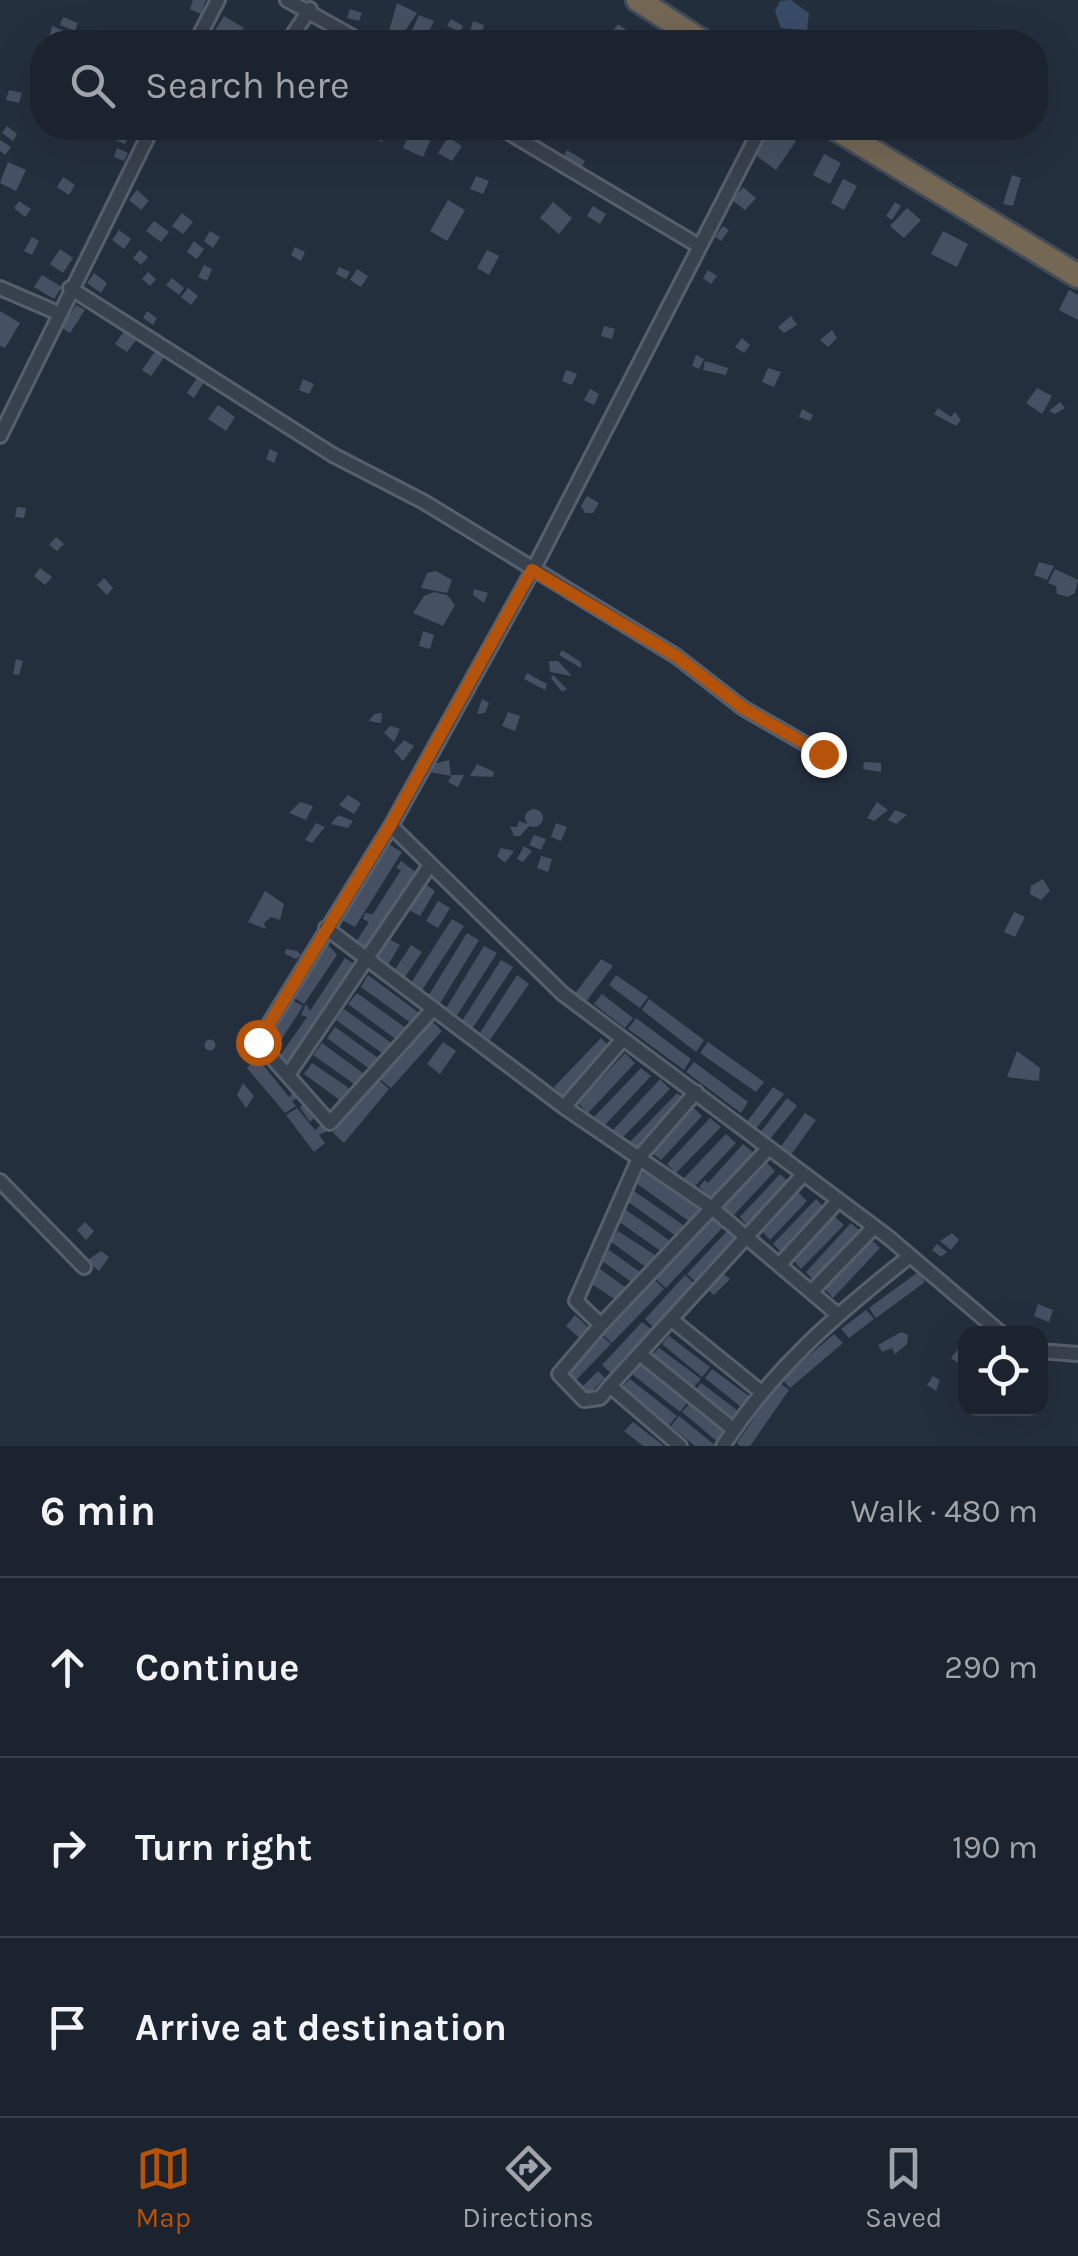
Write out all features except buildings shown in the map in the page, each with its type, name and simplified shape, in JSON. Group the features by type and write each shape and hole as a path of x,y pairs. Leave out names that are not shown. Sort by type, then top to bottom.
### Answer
{"highway":[{"path":"638,0 684,30"},
{"path":"855,140 1078,276"}],"street":[{"path":"202,30 218,0"},
{"path":"287,0 343,30"},
{"path":"296,30 310,9"},
{"path":"0,436 146,140"},
{"path":"521,140 699,246"},
{"path":"433,1009 330,1123 258,1042 390,826 532,570 756,140"},
{"path":"0,288 58,313"},
{"path":"70,288 333,455 424,502 676,656 743,708 823,754"},
{"path":"390,826 541,975 874,1227 993,1326"},
{"path":"288,1075 430,865"},
{"path":"326,928 564,1107 640,1156 750,1236 837,1314"},
{"path":"564,1107 623,1039"},
{"path":"601,1325 576,1301 640,1156 696,1092"},
{"path":"768,1149 559,1374 584,1400 600,1398 802,1176"},
{"path":"0,1181 84,1267"},
{"path":"781,1264 838,1201"},
{"path":"812,1291 874,1227"},
{"path":"723,1446 760,1391 837,1314 910,1256"},
{"path":"672,1320 760,1391"},
{"path":"1048,1352 1078,1353"},
{"path":"640,1354 734,1429"},
{"path":"610,1386 680,1446"}],"water":[{"path":"791,0 809,13 807,30 781,28 775,11 780,1"}],"route":[{"path":"258,1042 390,826 532,570 676,656 743,708 823,754"}]}
